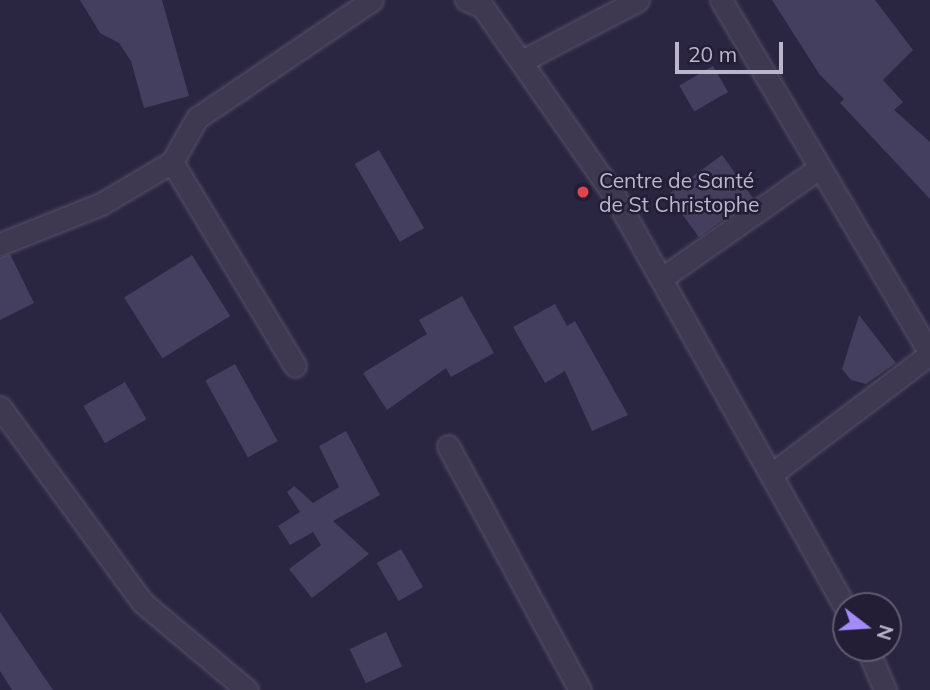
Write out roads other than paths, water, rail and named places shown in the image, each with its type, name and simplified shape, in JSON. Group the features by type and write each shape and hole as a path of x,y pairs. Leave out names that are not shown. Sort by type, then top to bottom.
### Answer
{"street":[{"path":"466,0 482,6 522,61 662,278 837,592"},
{"path":"522,61 638,0"},
{"path":"721,0 930,354 773,473"},
{"path":"0,244 101,204 172,162 197,118 368,1"},
{"path":"172,162 295,366"},
{"path":"662,278 819,168"},
{"path":"0,407 142,602 247,690"},
{"path":"447,446 580,690"},
{"path":"873,662 885,690"}],"place":[{"name":"Centre de Santé de St Christophe","path":"583,192"}]}
